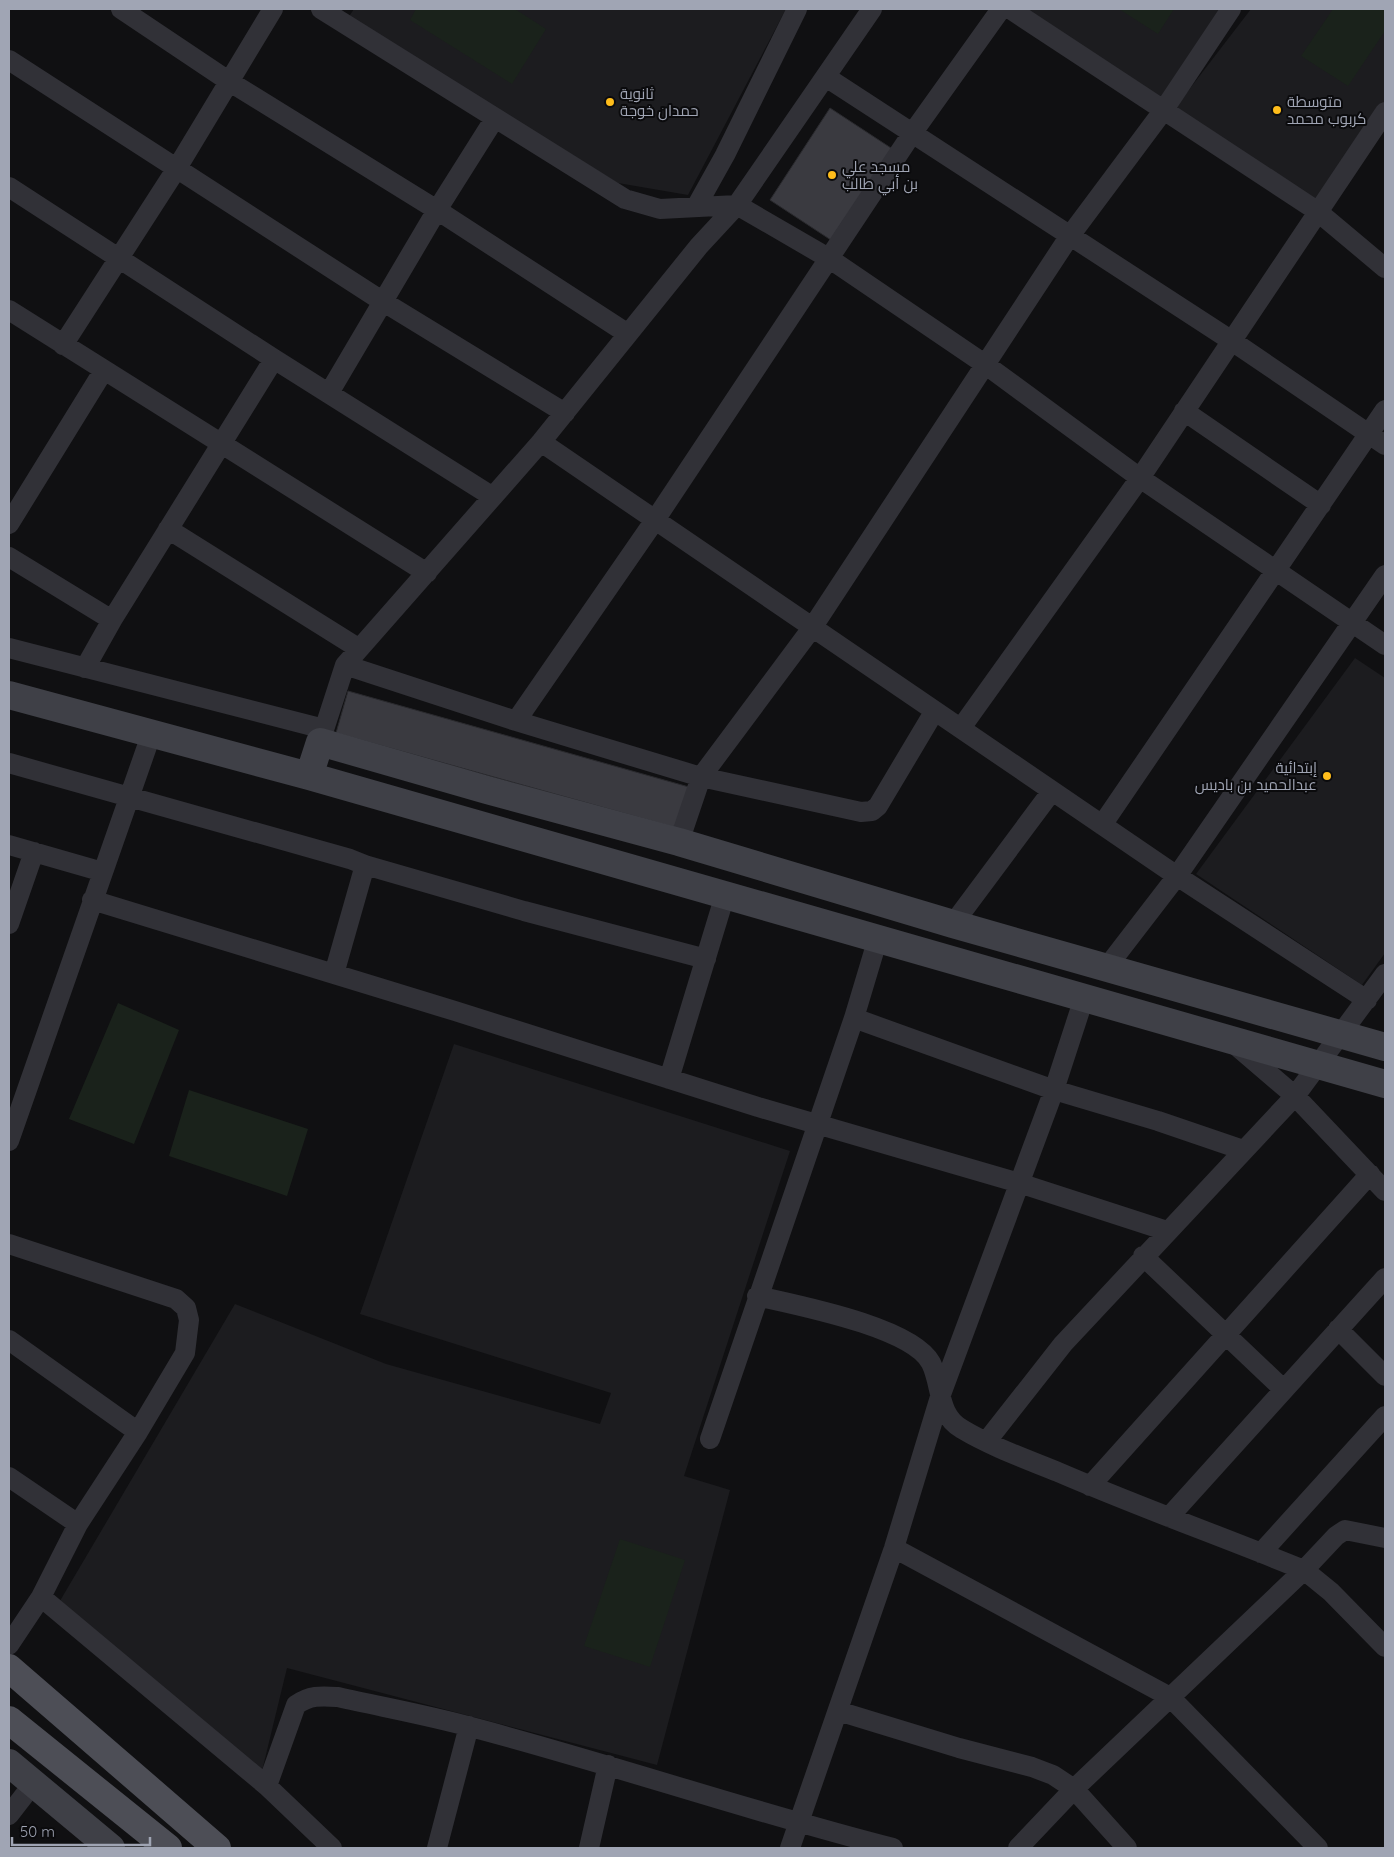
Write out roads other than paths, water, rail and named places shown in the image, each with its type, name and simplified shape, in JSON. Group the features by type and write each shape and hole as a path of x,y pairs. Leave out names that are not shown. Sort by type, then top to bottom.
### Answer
{"main road":[{"path":"9,695 151,735 309,776 1385,1084"},
{"path":"309,776 322,736 487,790 679,842 953,924 1342,1033 1385,1047"},
{"path":"9,1668 217,1848"},
{"path":"9,1720 168,1848"},
{"path":"9,1763 111,1848"}],"street":[{"path":"121,9 230,82 437,210 628,334"},
{"path":"63,345 117,258 177,168 273,9"},
{"path":"321,9 342,14 495,118 625,199 649,208 674,209 737,205 830,259 986,365 1140,478 1385,645"},
{"path":"696,207 726,155 796,9"},
{"path":"9,648 322,736 345,665 541,442 699,246 737,205 872,9"},
{"path":"516,721 655,520 911,135 1001,9"},
{"path":"1010,9 1317,211 1382,259"},
{"path":"679,842 701,777 812,628 1069,237 1163,110 1231,9"},
{"path":"9,60 382,301 565,413"},
{"path":"826,77 911,135 1232,341 1385,445"},
{"path":"962,728 1140,478 1385,112"},
{"path":"329,393 382,301 495,118"},
{"path":"9,187 274,359 493,497"},
{"path":"9,312 427,573"},
{"path":"85,668 112,620 274,359"},
{"path":"9,524 104,370"},
{"path":"1102,825 1385,410"},
{"path":"1184,411 1321,505"},
{"path":"541,442 934,712 962,728 1177,876 1367,1000"},
{"path":"168,529 358,648"},
{"path":"9,557 112,620"},
{"path":"1107,967 1177,876 1385,575"},
{"path":"345,665 516,721 701,777 861,812 872,811 885,797 934,712"},
{"path":"9,1141 151,735"},
{"path":"9,763 350,859 365,866 524,911 706,959"},
{"path":"953,924 1052,791"},
{"path":"9,845 102,872"},
{"path":"9,924 34,852"},
{"path":"334,974 365,866"},
{"path":"669,1079 726,895"},
{"path":"92,900 816,1124 1019,1183 1167,1231"},
{"path":"710,1439 757,1296 854,1018 878,938"},
{"path":"986,1442 1063,1344 1143,1256 1295,1096 1385,974"},
{"path":"790,1848 894,1548 940,1396 1054,1090 1084,998"},
{"path":"854,1018 1054,1090 1158,1121 1243,1150"},
{"path":"1230,1040 1295,1096 1385,1190"},
{"path":"1090,1486 1370,1174"},
{"path":"9,1244 176,1299 186,1308 190,1320 185,1353 138,1432 78,1524 41,1597 16,1621 9,1645"},
{"path":"1143,1256 1283,1389"},
{"path":"1169,1517 1385,1278"},
{"path":"757,1296 804,1307 901,1338 922,1352 930,1362 948,1416 959,1428 986,1442 1090,1486 1304,1570 1331,1592 1385,1647"},
{"path":"1338,1329 1385,1376"},
{"path":"9,1340 138,1432"},
{"path":"1261,1553 1385,1416"},
{"path":"9,1477 78,1524"},
{"path":"1018,1848 1074,1790 1304,1570 1336,1536 1345,1530 1385,1538"},
{"path":"894,1548 1170,1697 1318,1848"},
{"path":"41,1597 266,1786 332,1848"},
{"path":"266,1786 296,1705 305,1698 317,1695 338,1697 469,1726 608,1765 798,1824 893,1848"},
{"path":"838,1712 959,1748 1032,1767 1053,1775 1074,1790 1127,1848"},
{"path":"437,1848 469,1726"},
{"path":"589,1848 608,1765"},
{"path":"9,1815 33,1784"}],"place":[{"name":"ثانوية حمدان خوجة","path":"610,102"},
{"name":"متوسطة كربوب محمد","path":"1277,110"},
{"name":"مسجد علي بن أبي طالب","path":"832,175"},
{"name":"إبتدائية عبدالحميد بن باديس","path":"1327,776"}]}
